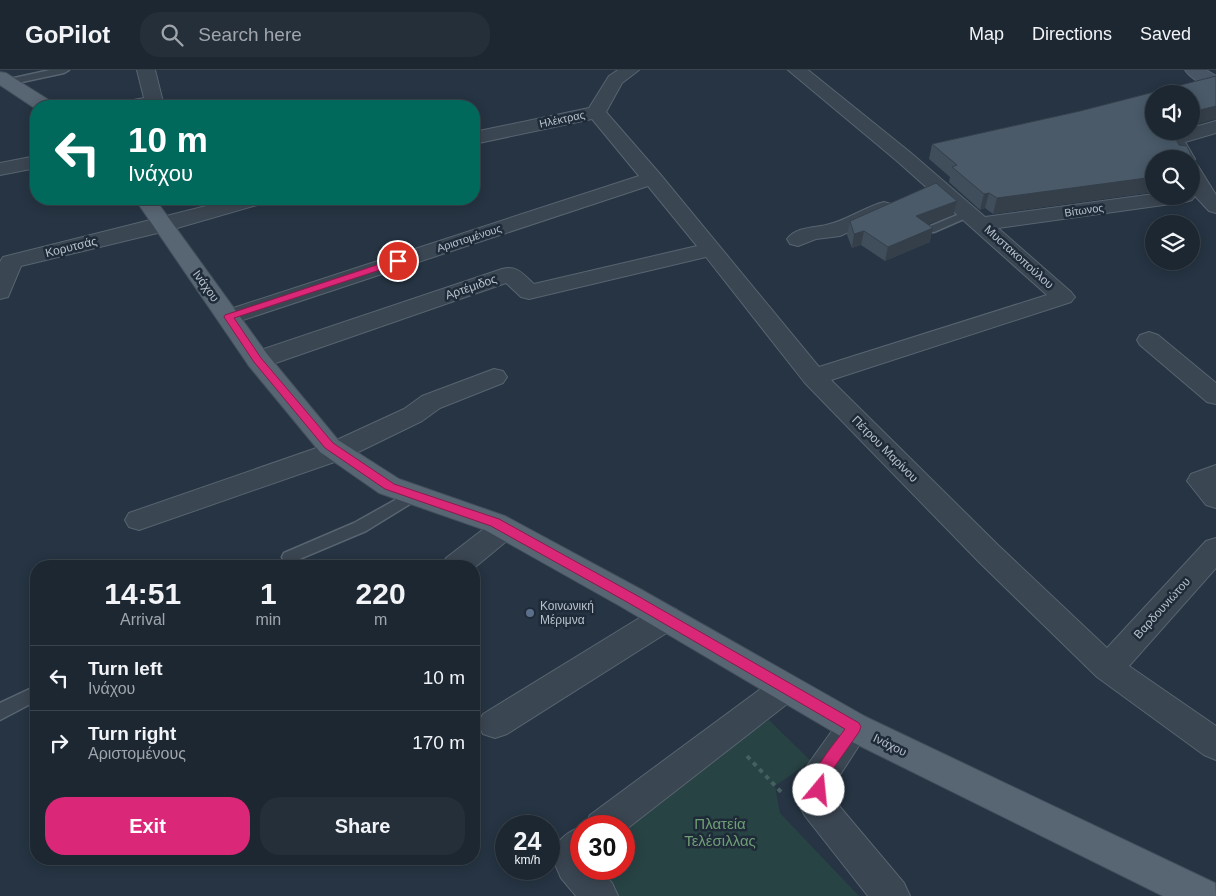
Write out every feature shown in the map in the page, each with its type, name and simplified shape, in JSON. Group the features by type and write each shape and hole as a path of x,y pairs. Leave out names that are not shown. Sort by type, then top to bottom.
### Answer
{"main road":[{"path":"1194,70 1215,83"},
{"path":"4,80 36,100"},
{"name":"Ινάχου","path":"149,205 258,360 329,446 390,486 495,522 854,727 1202,896"}],"street":[{"path":"146,70 154,100"},
{"name":"Ηλέκτρας","path":"480,137 596,112 615,80 630,70"},
{"name":"Μυστακοπούλου","path":"803,71 914,155 919,193 976,219 1062,297 814,377"},
{"path":"1200,86 1215,83"},
{"name":"Πέτρου Μαρίνου","path":"596,112 653,178 814,377 982,547 1108,668 1216,745"},
{"path":"1180,150 1174,139 1216,127"},
{"path":"0,169 30,163"},
{"name":"Αριστομένους","path":"229,317 653,178"},
{"path":"798,239 812,233 832,231 919,193"},
{"name":"Βίτωνος","path":"976,219 1145,203"},
{"path":"162,226 236,205"},
{"name":"Κορυτσάς","path":"0,292 11,262 162,226"},
{"name":"Αρτέμιδος","path":"258,360 510,274 529,292 711,249"},
{"path":"1149,340 1216,396"},
{"path":"139,520 337,451 413,415 431,402 494,377"},
{"path":"1216,476 1201,481 1216,498"},
{"path":"464,560 504,528"},
{"name":"Βαρδουνιώτου","path":"1108,668 1216,549"},
{"path":"495,724 665,618"},
{"path":"618,815 785,688"},
{"path":"854,727 821,774 817,805 891,896"},
{"path":"586,880 599,896"}],"lane":[{"path":"4,80 64,70"},
{"path":"930,230 976,219"},
{"path":"290,557 360,527 413,494"},
{"path":"0,712 30,695"}],"path":[{"path":"726,733 789,799 817,805"}],"green space":[{"name":"Πλατεία Τελέσιλλας","path":"769,720 811,761 775,786 780,813 859,896 613,896 601,880 635,880 635,815 633,815"}],"building":[{"path":"1216,76 1216,106 1200,110 1200,85 1181,85"},
{"path":"1145,94 1145,140 1176,140 1179,145 1187,146 1189,150 1145,150 1145,178 997,198 989,193 984,194 952,167 957,165 932,144 1080,111"},
{"path":"936,183 957,201 916,216 933,228 888,247 864,231 854,234 850,221"}],"place":[{"name":"Κοινωνική Μέριμνα","path":"530,613"}],"route":[{"path":"398,261 229,317 258,360 329,446 390,486 495,522 854,727 821,774 819,790"}]}
